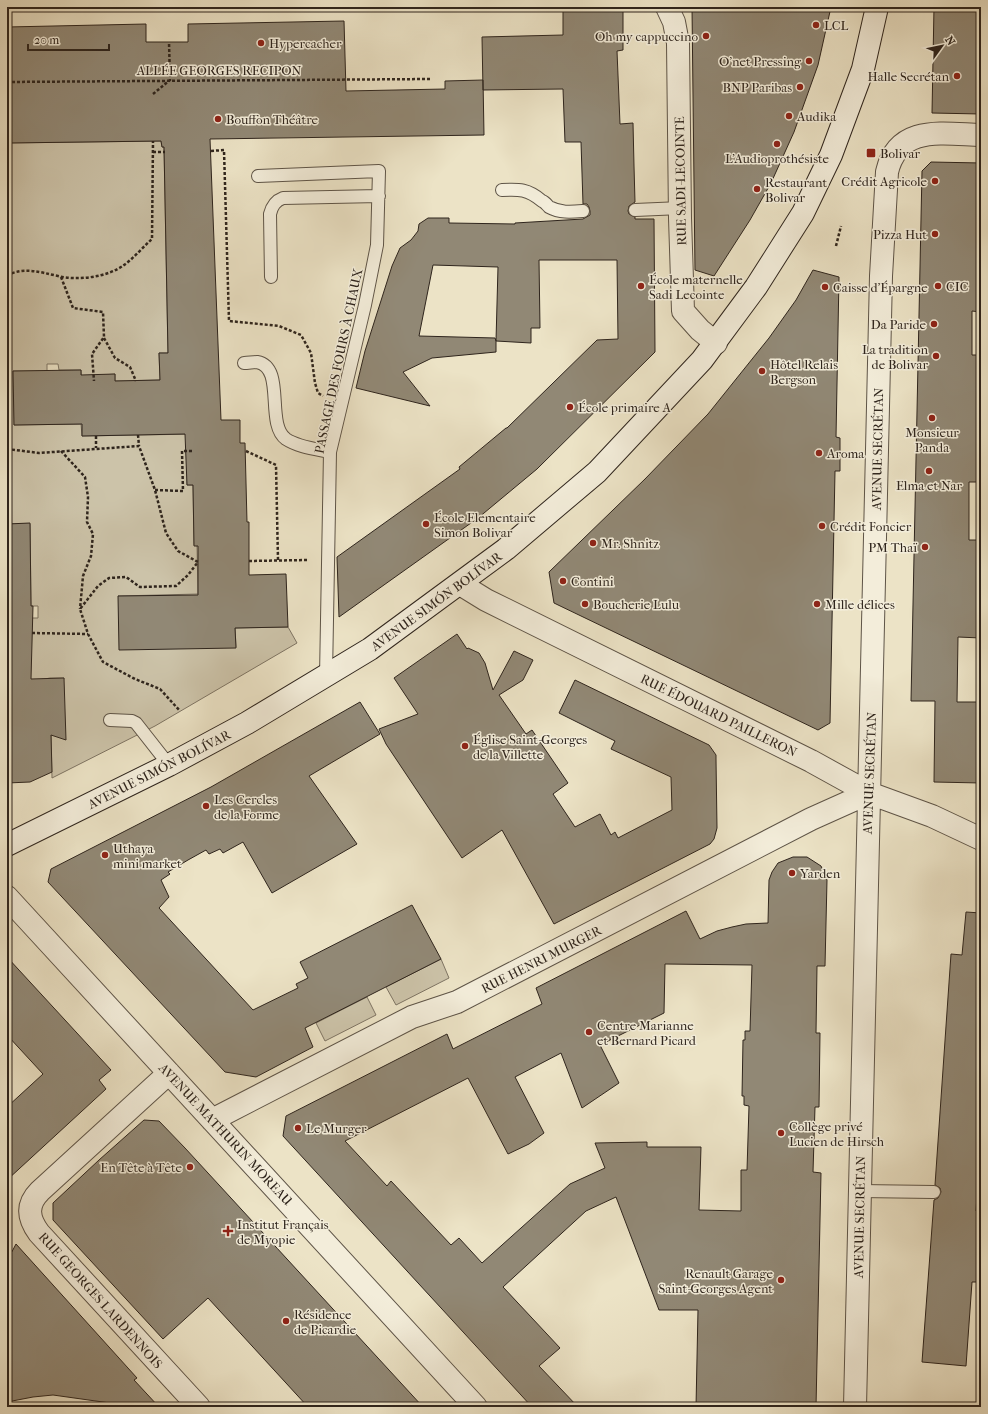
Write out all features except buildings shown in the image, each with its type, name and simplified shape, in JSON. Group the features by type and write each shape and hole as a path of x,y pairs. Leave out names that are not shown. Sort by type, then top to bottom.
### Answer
{"street":[{"name":"RUE SADI-LECOINTE","path":"667,7 674,22 678,43 683,311 700,330 716,343"},
{"name":"AVENUE SIMÓN BOLÍVAR","path":"7,845 169,766 247,723 370,649 506,549 597,472 694,370 716,343 756,286 802,213 831,155 863,69 877,7"},
{"name":"AVENUE SECRÉTAN","path":"855,1407 881,276 887,172 889,161 895,152 902,144 918,135 981,135"},
{"name":"RUE ÉDOUARD PAILLERON","path":"460,584 486,600 811,761 869,793 932,816 981,840"},
{"name":"RUE HENRI MURGER","path":"212,1120 412,1017 457,1002 811,819 869,793"},
{"name":"AVENUE MATHURIN MOREAU","path":"7,897 476,1407"},
{"name":"RUE GEORGES LARDENNOIS","path":"169,1073 40,1191 34,1197 30,1212 35,1227 39,1233 199,1407"}],"lane":[{"name":"PASSAGE DES FOURS À CHAUX","path":"258,176 379,171 377,245 365,305 330,452 326,676"},
{"path":"502,190 520,189 530,192 543,201 548,207 564,212 583,211"},
{"path":"271,277 270,214 272,206 277,200 283,198 379,196"},
{"path":"635,210 680,208"},
{"path":"244,363 257,362 265,366 272,376 276,420 285,439 296,444 330,452"},
{"path":"110,720 132,721 136,723 169,766"},
{"path":"860,1190 934,1192"}],"path":[{"path":"153,94 170,80 169,42"},
{"name":"ALLÉE GEORGES RECIPON","path":"7,82 431,79"},
{"path":"7,275 17,271 30,270 61,277 82,278 103,275 124,265 152,239 154,141"},
{"path":"211,151 224,150 229,321 279,326 301,335 311,353 318,393"},
{"path":"153,152 165,152"},
{"path":"836,246 841,226"},
{"path":"61,277 73,308 102,312 104,337 115,358 130,367 136,381"},
{"path":"94,381 92,354 104,337"},
{"path":"80,610 98,586 109,578 126,577 140,588 176,586 188,575 198,562 178,551 166,533 155,490 139,446 138,435"},
{"path":"96,436 96,448"},
{"path":"7,449 39,453 139,446"},
{"path":"246,450 276,465 278,560"},
{"path":"61,451 85,477 88,497 86,522 93,534 91,556 83,576 80,610 88,634 103,662 135,679 160,689 180,710"},
{"path":"155,490 183,491 182,451 192,451"},
{"path":"249,561 328,560"},
{"path":"32,633 88,634"}],"shaded area":[{"path":"161,141 162,147 164,147 168,353 159,353 160,380 115,381 115,374 103,375 82,381 81,370 59,370 58,364 47,364 47,371 13,371 14,425 81,424 82,436 198,434 187,474 187,485 193,485 194,545 197,546 198,594 118,596 236,647 235,628 288,627 297,643 155,726 52,778 51,735 64,678 50,678 22,683 31,618 38,618 38,606 31,606 30,524 7,524 7,143"},
{"path":"441,959 449,978 396,1005 386,987"},
{"path":"367,997 376,1015 325,1041 316,1023"}],"place":[{"name":"LCL","path":"816,25"},
{"name":"Oh my cappuccino","path":"706,36"},
{"name":"Hypercacher","path":"261,43"},
{"name":"O'net Pressing","path":"809,61"},
{"name":"Halle Secrétan","path":"957,76"},
{"name":"BNP Paribas","path":"800,87"},
{"name":"Audika","path":"789,116"},
{"name":"Bouffon Théâtre","path":"218,119"},
{"name":"L'Audioprothésiste","path":"777,144"},
{"name":"Bolivar","path":"871,153"},
{"name":"Crédit Agricole","path":"935,181"},
{"name":"Restaurant Bolivar","path":"757,189"},
{"name":"Pizza Hut","path":"935,234"},
{"name":"École maternelle Sadi Lecointe","path":"641,286"},
{"name":"CIC","path":"938,286"},
{"name":"Caisse d'Épargne","path":"825,287"},
{"name":"Da Paride","path":"934,324"},
{"name":"La tradition de Bolivar","path":"936,356"},
{"name":"Hôtel Relais Bergson","path":"762,371"},
{"name":"École primaire A","path":"570,407"},
{"name":"Monsieur Panda","path":"932,418"},
{"name":"Aroma","path":"819,453"},
{"name":"Elma et Nar","path":"929,471"},
{"name":"École Elementaire Simon Bolivar","path":"426,524"},
{"name":"Crédit Foncier","path":"822,526"},
{"name":"Mr. Shnitz","path":"593,543"},
{"name":"PM Thaï","path":"925,547"},
{"name":"Contini","path":"563,581"},
{"name":"Boucherie Lulu","path":"585,604"},
{"name":"Mille délices","path":"817,604"},
{"name":"Église Saint-Georges de la Villette","path":"465,746"},
{"name":"Les Cercles de la Forme","path":"206,806"},
{"name":"Uthaya mini market","path":"105,855"},
{"name":"Yarden","path":"792,873"},
{"name":"Centre Marianne et Bernard Picard","path":"589,1032"},
{"name":"Le Murger","path":"298,1128"},
{"name":"Collège privé Lucien de Hirsch","path":"781,1133"},
{"name":"En Tête à Tête","path":"190,1167"},
{"name":"Institut Français de Myopie","path":"228,1231"},
{"name":"Renault Garage Saint-Georges Agent","path":"781,1280"},
{"name":"Résidence de Picardie","path":"286,1321"}]}
